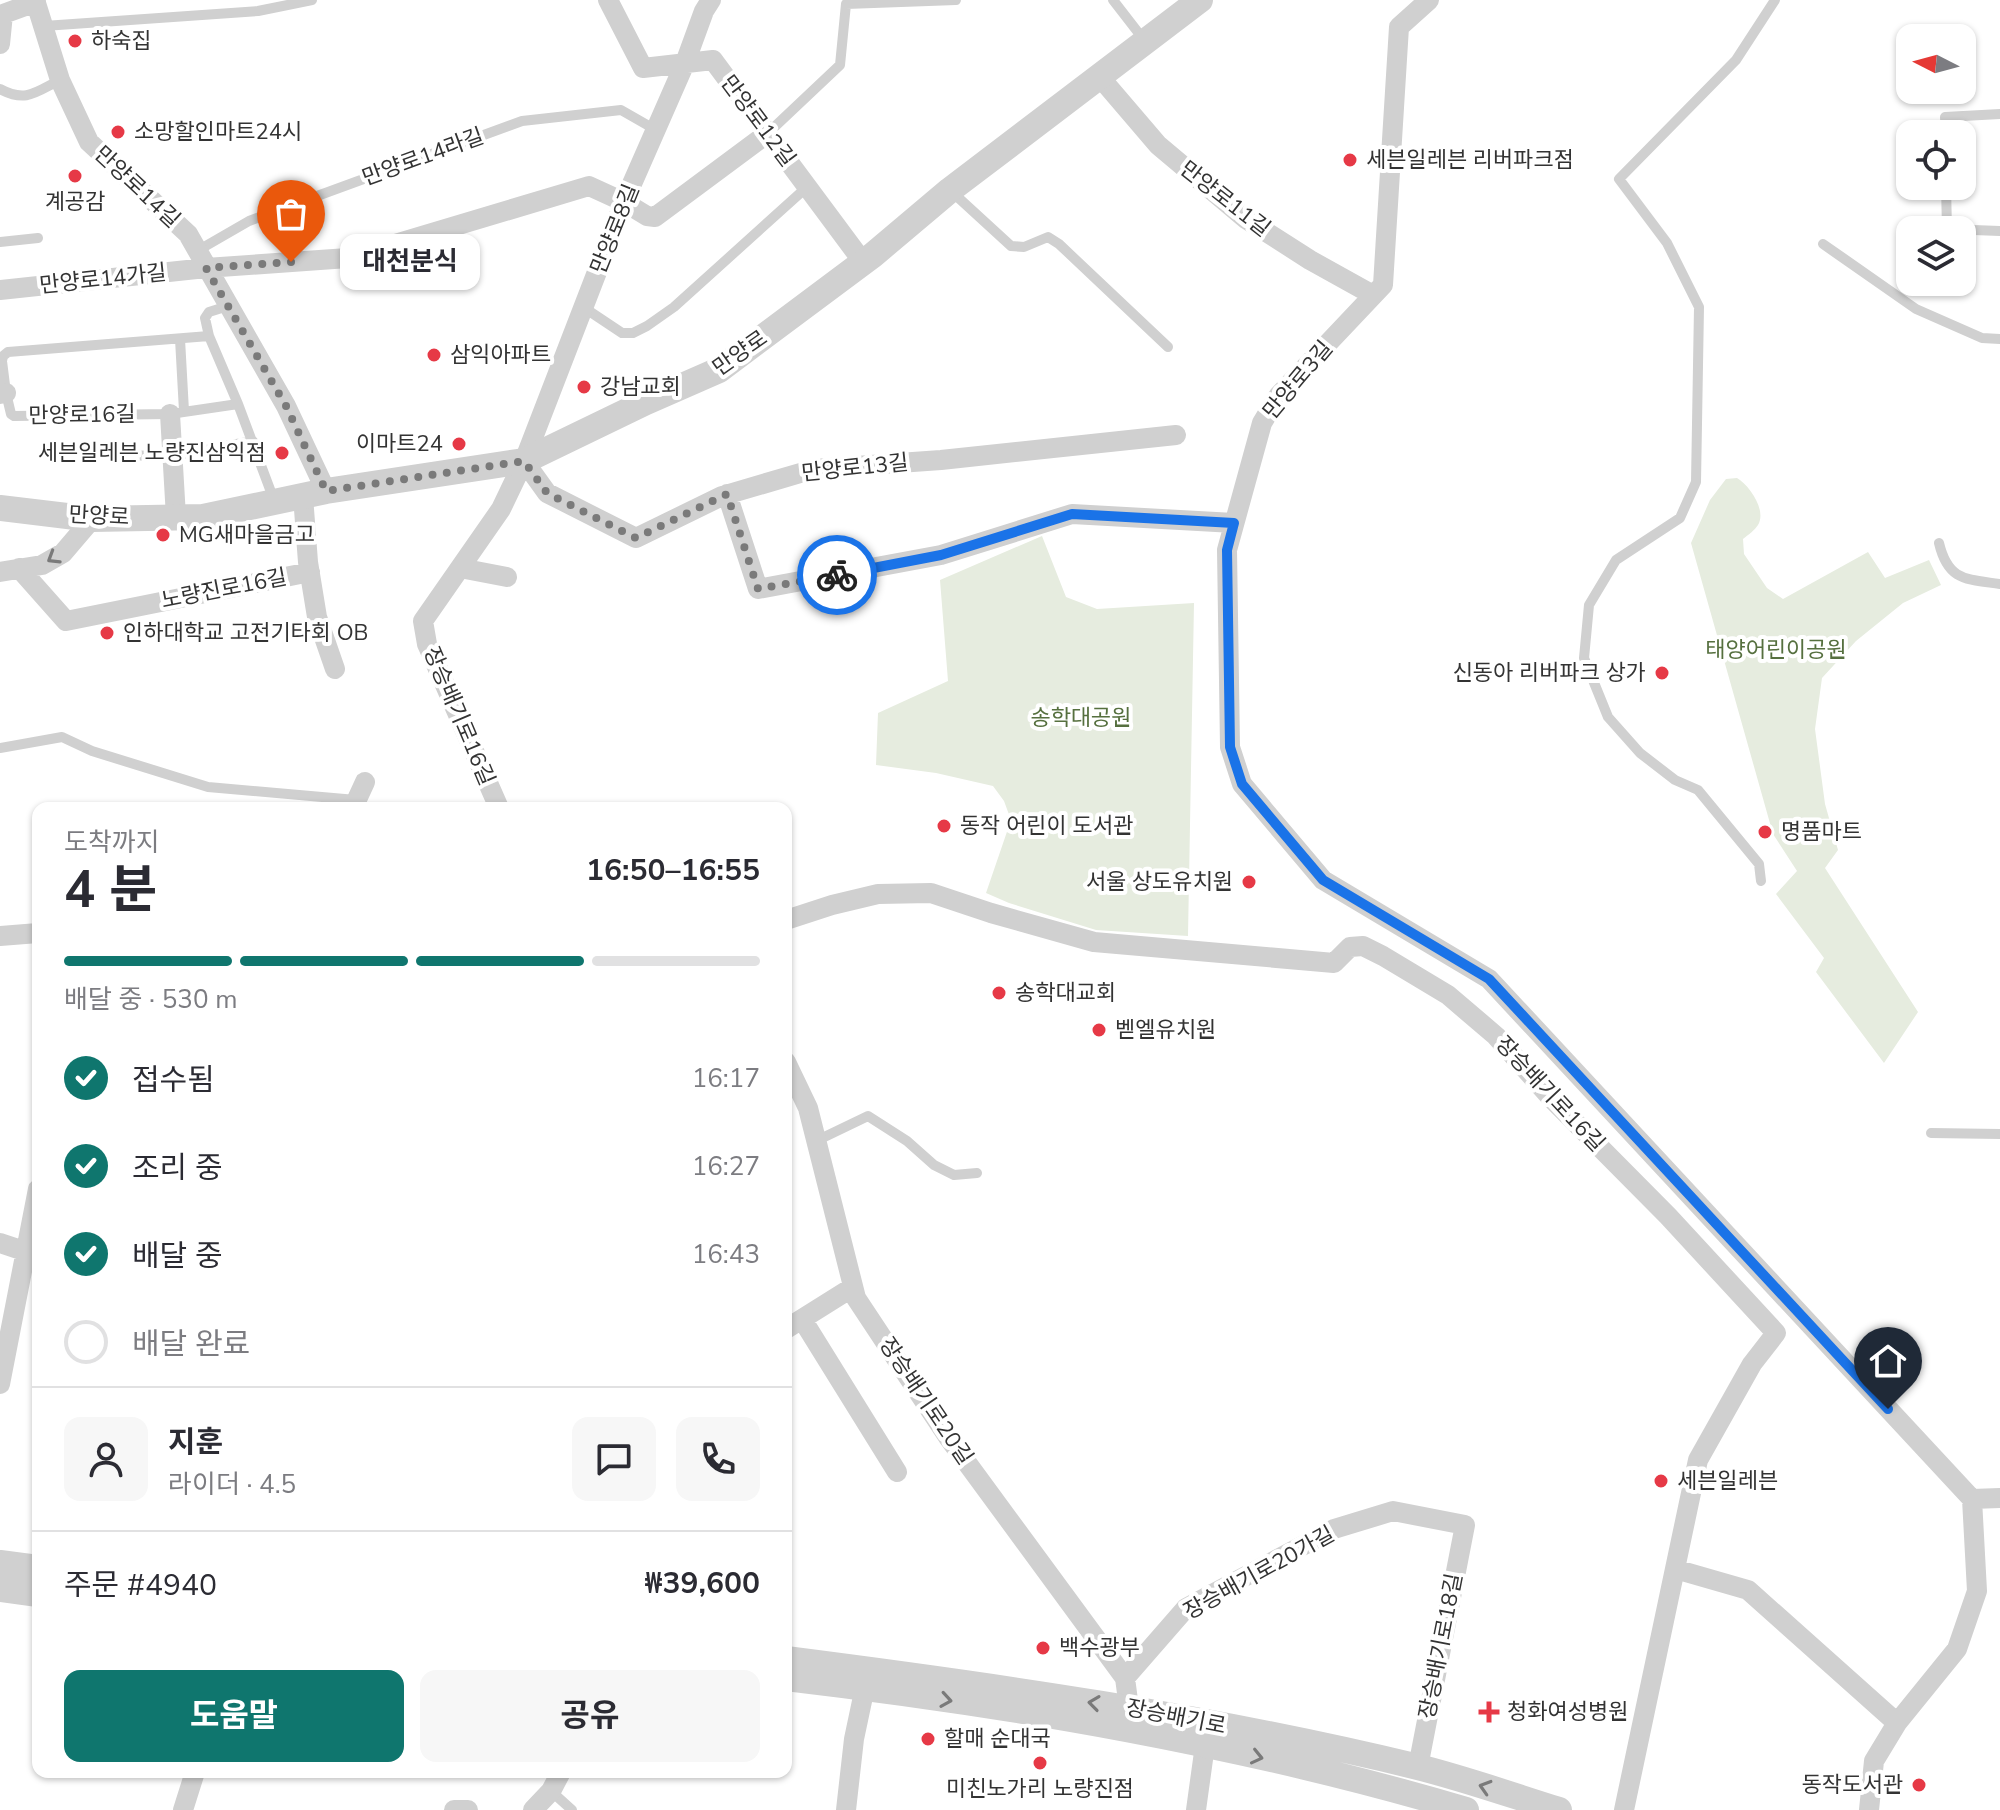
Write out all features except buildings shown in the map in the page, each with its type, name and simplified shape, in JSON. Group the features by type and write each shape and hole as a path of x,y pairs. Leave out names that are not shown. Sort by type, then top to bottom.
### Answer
{"street":[{"name":"만양로12길","path":"608,0 643,68 713,60 863,262"},
{"name":"만양로8길","path":"524,461 624,202 711,0"},
{"name":"만양로","path":"0,508 92,519 203,517 314,494 524,461 719,370 1200,0"},
{"name":"만양로3길","path":"1429,0 1399,27 1383,285 1279,395 1262,423 1227,550 1230,747 1242,784 1323,880 1489,979 1972,1499"},
{"name":"만양로14길","path":"36,1 60,80 89,142 188,234 286,406 314,494 310,572 317,617 335,669"},
{"path":"0,44 3,14 36,1"},
{"name":"만양로11길","path":"1099,76 1158,145 1246,219 1373,295"},
{"name":"만양로14가길","path":"0,290 202,260 348,258 589,186 647,216 655,217 768,133"},
{"path":"176,517 172,456 177,412"},
{"name":"만양로13길","path":"524,461 547,493 636,538 727,494 814,469 941,460 1176,435"},
{"name":"장승배기로16길","path":"496,802 427,644 423,621 501,509 524,461"},
{"path":"727,494 758,589 941,555 1072,514 1234,523"},
{"name":"노량진로16길","path":"10,570 42,565 63,553 92,519"},
{"path":"460,568 507,577"},
{"name":"노량진로16길","path":"10,570 66,621 310,572"},
{"name":"장승배기로16길","path":"792,918 878,894 931,893 1094,942 1334,963 1350,947 1363,946 1448,995 1496,1036 1552,1099 1668,1216 1776,1333 1752,1364 1698,1460 1624,1810"},
{"path":"0,936 32,933"},
{"name":"장승배기로20길","path":"792,1075 808,1108 856,1298 948,1437 1125,1678 1129,1708"},
{"path":"0,1243 30,1262 0,1384"},
{"path":"853,1287 794,1324 897,1472"},
{"path":"1869,1810 1874,1761 1897,1723 1957,1649 1977,1591 1972,1499 2000,1498"},
{"name":"장승배기로20가길","path":"1125,1678 1186,1608 1334,1529 1393,1511 1465,1525"},
{"name":"장승배기로18길","path":"1418,1767 1465,1525"},
{"path":"0,1563 32,1567"},
{"path":"1675,1569 1748,1590 1897,1723"},
{"path":"0,1589 32,1593"},
{"name":"장승배기로","path":"792,1660 1129,1708 1304,1741 1418,1767 1559,1810"},
{"name":"장승배기로","path":"792,1679 865,1687 1128,1729 1409,1793 1466,1810"},
{"path":"846,1810 854,1739 865,1687"},
{"path":"1196,1810 1205,1745"},
{"path":"183,1810 193,1778"},
{"path":"533,1810 551,1791 558,1778"},
{"path":"454,1810 468,1810"}],"lane":[{"path":"44,26 258,11 312,0"},
{"path":"768,133 840,65 848,2 956,0"},
{"path":"1113,0 1145,40"},
{"path":"1761,881 1759,864 1698,790 1675,780 1640,753 1608,717 1584,658 1589,605 1616,560 1680,518 1696,482 1699,307 1667,243 1619,179 1736,60 1775,0"},
{"path":"0,89 12,96 24,97 60,80"},
{"name":"만양로14라길","path":"202,260 249,221 522,121 621,110 656,130"},
{"path":"1945,120 1945,117 2000,114"},
{"path":"583,307 622,333 633,333 647,326 674,307 807,187"},
{"path":"950,190 1011,246 1024,247 1048,237 1059,244 1168,347"},
{"path":"1946,200 1947,229 2000,231"},
{"path":"0,242 38,238"},
{"path":"1823,244 1916,309 1982,338 2000,339"},
{"path":"228,306 209,312 205,318 209,336 275,502"},
{"name":"만양로16길","path":"177,412 14,416 3,393 3,356 8,352 209,336"},
{"path":"180,339 177,412 238,404"},
{"path":"106,455 172,456 253,441"},
{"path":"1939,543 1943,558 1952,572 1967,579 2000,584"},
{"path":"0,748 62,737 92,751 208,787 358,797"},
{"path":"816,1141 868,1116 907,1141 934,1165 954,1175 977,1173"},
{"path":"1931,1133 2000,1134"},
{"path":"551,1791 572,1810"}],"green space":[{"name":"태양어린이공원","path":"1737,478 1747,486 1760,512 1758,525 1743,539 1744,554 1767,588 1783,599 1868,552 1885,578 1929,560 1941,585 1903,603 1856,641 1822,678 1815,729 1825,804 1838,850 1825,868 1918,1012 1884,1063 1816,972 1824,958 1776,894 1797,871 1773,834 1691,543 1710,500 1726,479"},
{"name":"송학대공원","path":"1042,536 1066,597 1097,609 1194,603 1188,936 1096,930 986,893 1011,820 1004,801 993,786 936,773 876,765 878,713 948,681 940,580"}],"way so far":[{"path":"291,262 206,268 286,406 326,491 524,461 547,493 636,538 727,494 758,589 837,575"}],"place":[{"name":"하숙집","path":"75,41"},
{"name":"소망할인마트24시","path":"118,132"},
{"name":"세븐일레븐 리버파크점","path":"1350,160"},
{"name":"계공감","path":"75,176"},
{"name":"대천분식","path":"291,262"},
{"name":"삼익아파트","path":"434,355"},
{"name":"강남교회","path":"584,387"},
{"name":"이마트24","path":"459,444"},
{"name":"세븐일레븐 노량진삼익점","path":"282,453"},
{"name":"MG새마을금고","path":"163,535"},
{"name":"인하대학교 고전기타회 OB","path":"107,633"},
{"name":"신동아 리버파크 상가","path":"1662,673"},
{"name":"동작 어린이 도서관","path":"944,826"},
{"name":"명품마트","path":"1765,832"},
{"name":"서울 상도유치원","path":"1249,882"},
{"name":"송학대교회","path":"999,993"},
{"name":"벧엘유치원","path":"1099,1030"},
{"name":"세븐일레븐","path":"1661,1481"},
{"name":"백수광부","path":"1043,1648"},
{"name":"청화여성병원","path":"1489,1712"},
{"name":"할매 순대국","path":"928,1739"},
{"name":"미친노가리 노량진점","path":"1040,1763"},
{"name":"동작도서관","path":"1919,1785"}],"route":[{"path":"837,575 941,555 1072,514 1234,523 1227,550 1230,747 1242,784 1323,880 1489,979 1888,1409"}]}
